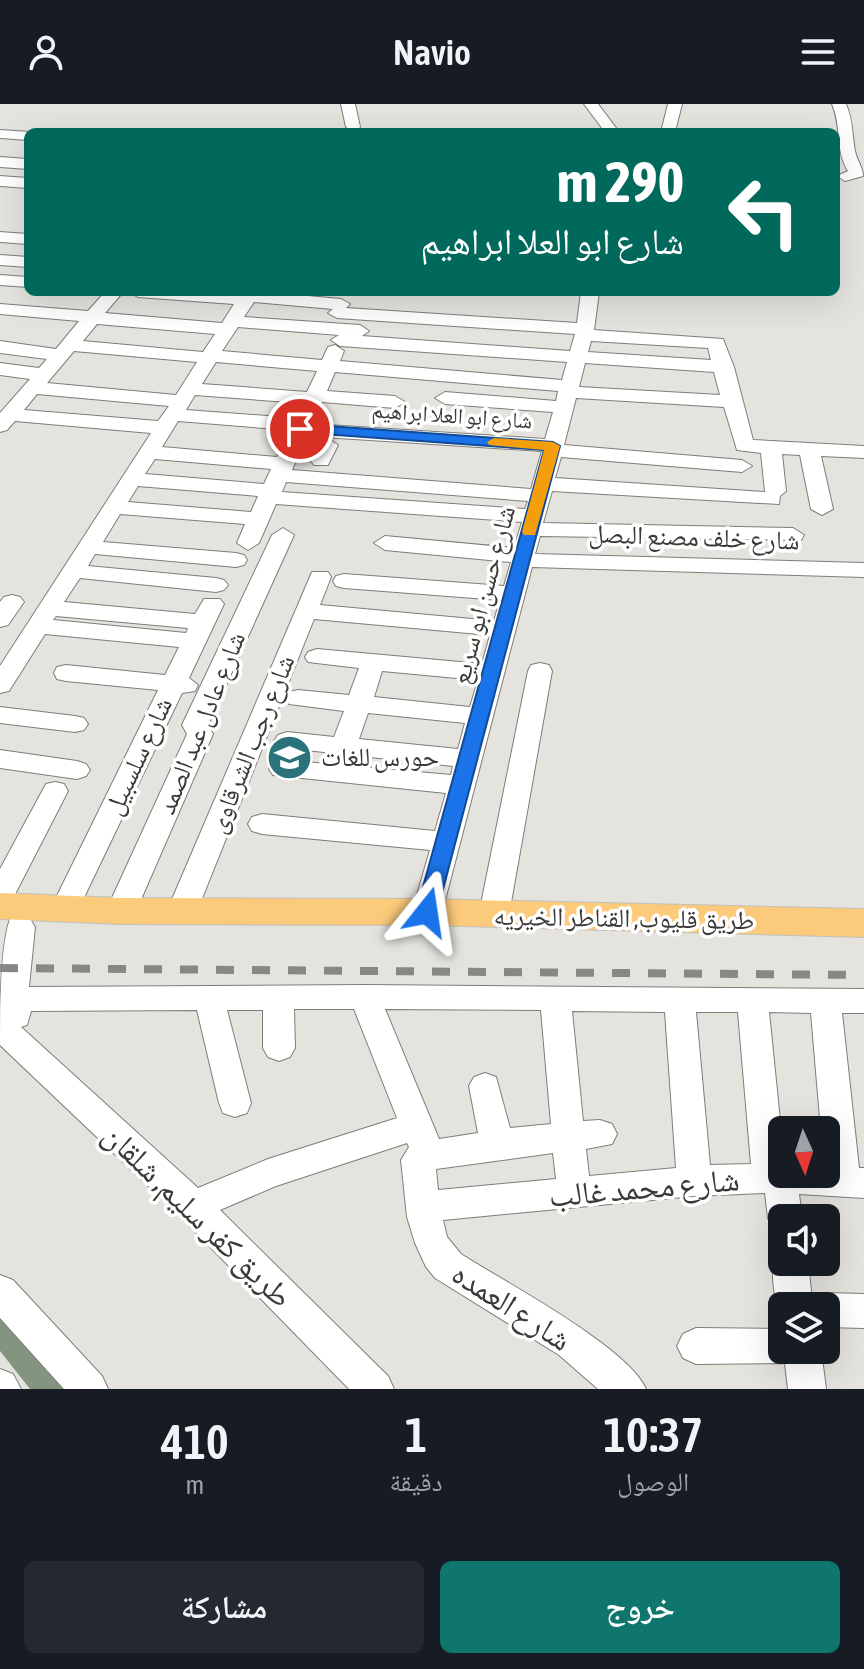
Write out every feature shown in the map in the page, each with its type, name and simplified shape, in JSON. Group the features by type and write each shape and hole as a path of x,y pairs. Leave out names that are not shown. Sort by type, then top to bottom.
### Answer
{"main road":[{"name":"طريق قليوب, القناطر الخيريه","path":"7,920 65,908 427,912 864,923"},
{"name":"طريق قليوب, القناطر الخيريه","path":"7,920 864,938"}],"street":[{"path":"348,104 353,127"},
{"path":"591,104 609,128"},
{"path":"669,128 675,104"},
{"path":"839,104 847,118 844,145 848,173 864,191"},
{"path":"0,133 24,134"},
{"path":"0,162 24,164"},
{"path":"0,181 24,183"},
{"path":"0,237 24,239"},
{"path":"0,260 24,262"},
{"path":"0,280 24,282"},
{"path":"22,402 111,296"},
{"path":"0,685 248,296 322,297 338,333 301,427 248,539"},
{"name":"شارع حسن ابو سريع","path":"427,912 567,393 589,296"},
{"path":"0,309 81,333"},
{"path":"0,322 81,333 220,341 378,332"},
{"path":"0,347 81,333 220,341 338,333 567,393 742,466"},
{"path":"338,333 567,393"},
{"path":"338,333 567,393"},
{"path":"511,418 567,393 718,345 744,446 864,452"},
{"path":"0,369 22,402 170,420 280,473 325,453 386,466"},
{"path":"405,422 567,393 726,374"},
{"path":"0,392 22,402 170,420 314,397 395,402"},
{"path":"445,398 567,393 733,402"},
{"name":"شارع ابو العلا ابراهيم","path":"170,420 301,427 567,393"},
{"path":"536,506 773,495 771,448"},
{"path":"809,450 822,509"},
{"path":"132,479 280,473 793,535"},
{"path":"114,507 248,539"},
{"path":"156,527 248,539"},
{"name":"شارع عادل عبد الصمد","path":"121,911 200,734 195,725 283,535"},
{"path":"89,547 248,539"},
{"name":"شارع خلف مصنع البصل","path":"385,543 522,558 864,570"},
{"path":"74,571 206,613"},
{"name":"شارع رجب الشرقاوى","path":"182,911 305,611 332,579 513,594"},
{"path":"305,611 503,629"},
{"path":"44,617 206,613"},
{"name":"شارع سلسبيل","path":"65,908 206,613"},
{"path":"317,657 491,673"},
{"path":"344,747 373,662"},
{"path":"413,709 425,667"},
{"path":"494,914 540,671"},
{"path":"66,673 212,687"},
{"path":"298,698 480,716"},
{"path":"0,715 75,724"},
{"path":"287,741 344,747 464,772"},
{"path":"0,759 77,770"},
{"path":"282,769 464,772"},
{"path":"0,896 55,791"},
{"path":"262,824 446,842"},
{"path":"7,920 11,1023 209,998 864,1001"},
{"path":"278,997 279,1048"},
{"path":"365,997 423,1141"},
{"path":"209,998 235,1103"},
{"path":"555,998 566,1138 574,1193"},
{"path":"680,1000 694,1181"},
{"path":"752,1000 768,1129"},
{"path":"825,1001 852,1142 854,1182"},
{"name":"طريق كفر سليم, شلقان","path":"11,1023 375,1389"},
{"path":"485,1086 497,1145"},
{"path":"193,1206 268,1174 423,1141 497,1145 600,1134"},
{"name":"شارع العمده","path":"423,1141 418,1160 428,1239 436,1255 448,1266 572,1343 627,1389"},
{"name":"شارع محمد غالب","path":"424,1207 694,1181 768,1178"},
{"path":"0,1292 89,1389"},
{"path":"840,1310 864,1311"},
{"path":"696,1346 768,1347"},
{"path":"804,1364 807,1389"}],"waterway":[{"path":"0,1329 48,1389"}],"railway":[{"path":"0,968 864,975"}],"slow traffic":[{"path":"494,442 553,446 530,532"}],"place":[{"name":"حورس للغات","path":"290,757"}],"route":[{"path":"300,429 553,446 427,912"}]}
